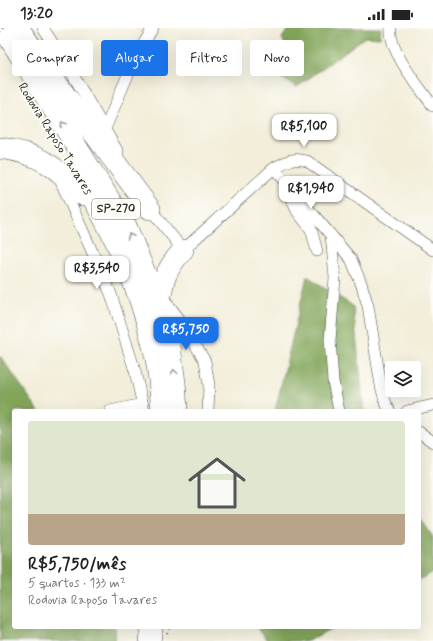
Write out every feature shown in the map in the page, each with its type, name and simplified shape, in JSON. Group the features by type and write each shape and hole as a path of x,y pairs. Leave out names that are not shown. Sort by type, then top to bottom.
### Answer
{"highway":[{"name":"Rodovia Raposo Tavares","path":"3,28 126,226 160,301 170,346 177,409"},
{"path":"19,28 51,76 150,209"},
{"name":"Rodovia Raposo Tavares","path":"0,50 83,182 122,258 143,311 155,351 150,409"},
{"path":"0,148 19,151 37,157 54,167 71,182 105,223"},
{"path":"160,301 166,273 172,262 183,250"},
{"path":"150,641 152,629"},
{"path":"164,641 165,629"}],"street":[{"path":"43,28 105,129 150,209 183,250 274,168 290,160 298,158 307,160 433,250"},
{"path":"105,129 135,58 153,28"},
{"path":"391,28 392,39 399,57 433,106"},
{"path":"54,167 73,206 111,294 135,371 150,409"},
{"path":"274,168 351,259 361,282 368,306 381,386 389,409"},
{"path":"282,177 298,212 311,229 317,251"},
{"path":"331,235 335,278 330,340 333,381 339,409"},
{"path":"160,301 180,320 205,361 209,385 208,409"},
{"path":"416,409 433,405"},
{"path":"421,433 433,442"}],"path":[{"path":"0,32 3,28"}],"green space":[{"path":"289,28 381,28 380,38 365,37 297,87 278,76 304,76 304,40 283,40 282,38"},
{"path":"307,276 353,306 364,409 275,409"},
{"path":"0,356 38,409 12,409 12,629 115,629 114,641 0,641"},
{"path":"421,519 433,537 433,572 421,579"},
{"path":"259,629 330,629 308,641 269,641"}]}
